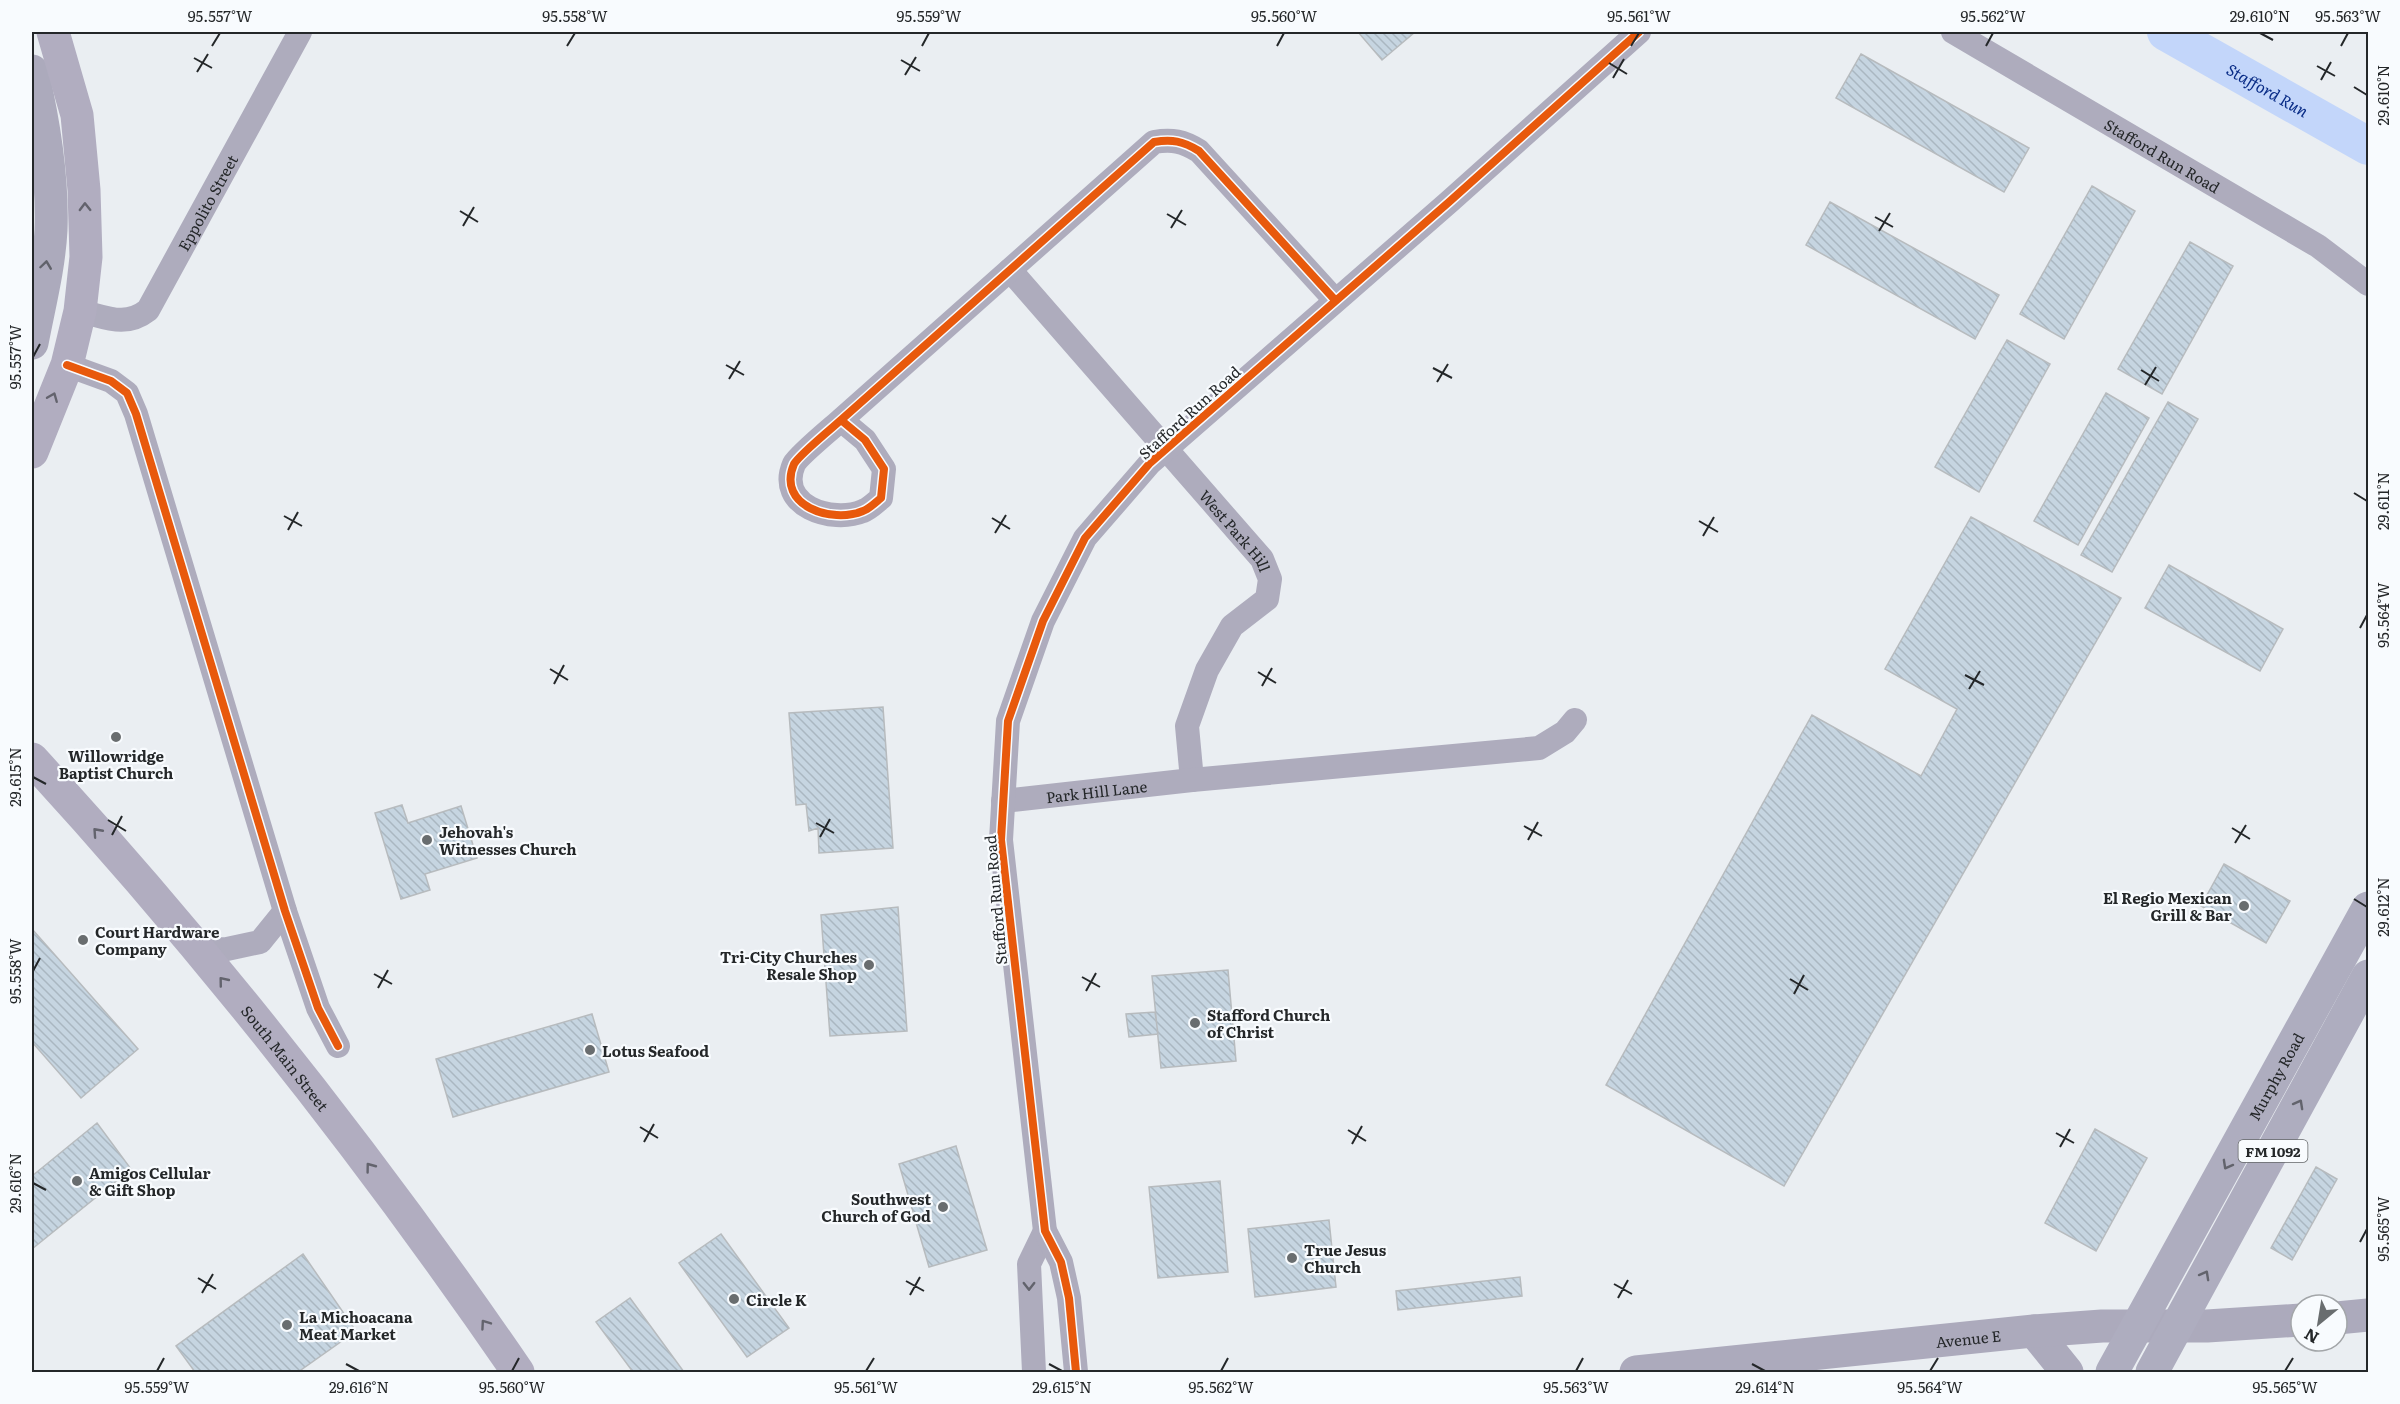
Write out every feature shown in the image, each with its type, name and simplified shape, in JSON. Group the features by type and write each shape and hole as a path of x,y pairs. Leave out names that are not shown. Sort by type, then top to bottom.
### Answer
{"highway":[{"path":"32,452 67,365 80,310 86,256 84,190 78,126 53,32"},
{"name":"South Main Street","path":"32,759 135,875 336,1123 455,1280 518,1372"}],"main road":[{"name":"Murphy Road","path":"2112,1372 2368,908"},
{"path":"2330,1046 2332,1013 2368,948"},
{"name":"FM 1092","path":"2152,1372 2368,976"}],"street":[{"name":"Eppolito Street","path":"80,310 118,321 135,320 148,310 300,32"},
{"name":"Stafford Run Road","path":"1076,1372 1069,1298 1061,1262 1045,1231 1001,840 1008,721 1043,621 1084,538 1164,450 1449,202 1639,32"},
{"name":"Stafford Run Road","path":"1953,32 2318,246 2368,284"},
{"path":"32,71 49,165 51,231 32,343"},
{"path":"841,420 1154,142 1170,139 1186,142 1199,151 1335,300"},
{"name":"West Park Hill","path":"1010,270 1164,450 1262,559 1270,579 1267,599 1232,626 1207,670 1186,726 1192,780"},
{"path":"67,365 111,381 127,393 136,414 285,911 318,1008 338,1046"},
{"name":"Park Hill Lane","path":"1003,801 1192,780 1539,748 1560,736 1575,720"},
{"path":"197,950 226,949 260,942 285,911"},
{"path":"1034,1372 1029,1264 1045,1231"},
{"path":"2349,1317 2368,1315"},
{"name":"Avenue E","path":"1636,1372 2034,1331 2289,1321"},
{"path":"2034,1331 2067,1372"}],"building":[{"path":"1358,32 1415,32 1382,60"},
{"path":"1861,54 2029,148 2004,192 1836,98"},
{"path":"2092,186 2135,211 2064,339 2020,314"},
{"path":"1830,202 1999,295 1975,339 1806,245"},
{"path":"2190,242 2233,266 2162,394 2118,369"},
{"path":"2007,340 2050,364 1979,492 1935,467"},
{"path":"2106,393 2149,418 2078,545 2034,521"},
{"path":"2168,402 2198,419 2112,572 2081,555"},
{"path":"1971,517 2121,598 1784,1186 1606,1085 1812,715 1921,776 1957,709 1885,669"},
{"path":"2169,565 2283,629 2260,671 2145,608"},
{"path":"883,707 893,848 819,853 818,828 809,831 806,804 796,805 789,713"},
{"name":"Jehovah's Witnesses Church","path":"402,805 408,823 461,806 477,858 425,874 430,890 401,899 375,813"},
{"path":"2224,864 2290,901 2266,943 2201,906"},
{"path":"898,907 907,1031 830,1036 821,915"},
{"path":"32,929 138,1049 81,1098 32,1042"},
{"name":"Stafford Church of Christ","path":"1228,970 1236,1061 1161,1068 1152,976"},
{"path":"1155,1012 1158,1034 1129,1037 1126,1014"},
{"path":"592,1014 609,1072 453,1117 436,1059"},
{"path":"97,1123 131,1169 32,1249 32,1176"},
{"path":"2095,1129 2147,1158 2096,1251 2045,1223"},
{"name":"Southwest Church of God","path":"956,1146 987,1250 929,1267 899,1164"},
{"path":"2316,1167 2337,1179 2292,1260 2271,1248"},
{"path":"1220,1181 1228,1272 1158,1278 1149,1187"},
{"name":"True Jesus Church","path":"1329,1220 1336,1287 1255,1297 1248,1229"},
{"path":"721,1234 789,1328 747,1357 679,1263"},
{"path":"303,1254 356,1331 298,1372 195,1372 176,1346"},
{"path":"1520,1277 1522,1296 1398,1310 1396,1291"},
{"path":"630,1298 684,1372 633,1372 596,1322"}],"waterway":[{"name":"Stafford Run","path":"2166,32 2368,146"}],"cycle path":[{"path":"1076,1372 1069,1298 1061,1262 1045,1231 1001,840 1008,721 1043,621 1085,538 1150,463 1449,202 1639,32"},
{"path":"841,420 865,440 884,469 881,498 863,511 837,515 823,513 800,501 793,491 791,479 797,460 816,442 1154,142 1177,142 1199,151 1335,300"},
{"path":"67,365 111,381 127,393 136,414 285,911 318,1008 338,1046"}],"place":[{"name":"Willowridge Baptist Church","path":"116,737"},
{"name":"Jehovah's Witnesses Church","path":"427,840"},
{"name":"El Regio Mexican Grill & Bar","path":"2244,906"},
{"name":"Court Hardware Company","path":"83,940"},
{"name":"Tri-City Churches Resale Shop","path":"869,965"},
{"name":"Stafford Church of Christ","path":"1195,1023"},
{"name":"Lotus Seafood","path":"590,1050"},
{"name":"Amigos Cellular & Gift Shop","path":"77,1181"},
{"name":"Southwest Church of God","path":"943,1207"},
{"name":"True Jesus Church","path":"1292,1258"},
{"name":"Circle K","path":"734,1299"},
{"name":"La Michoacana Meat Market","path":"287,1325"}]}
